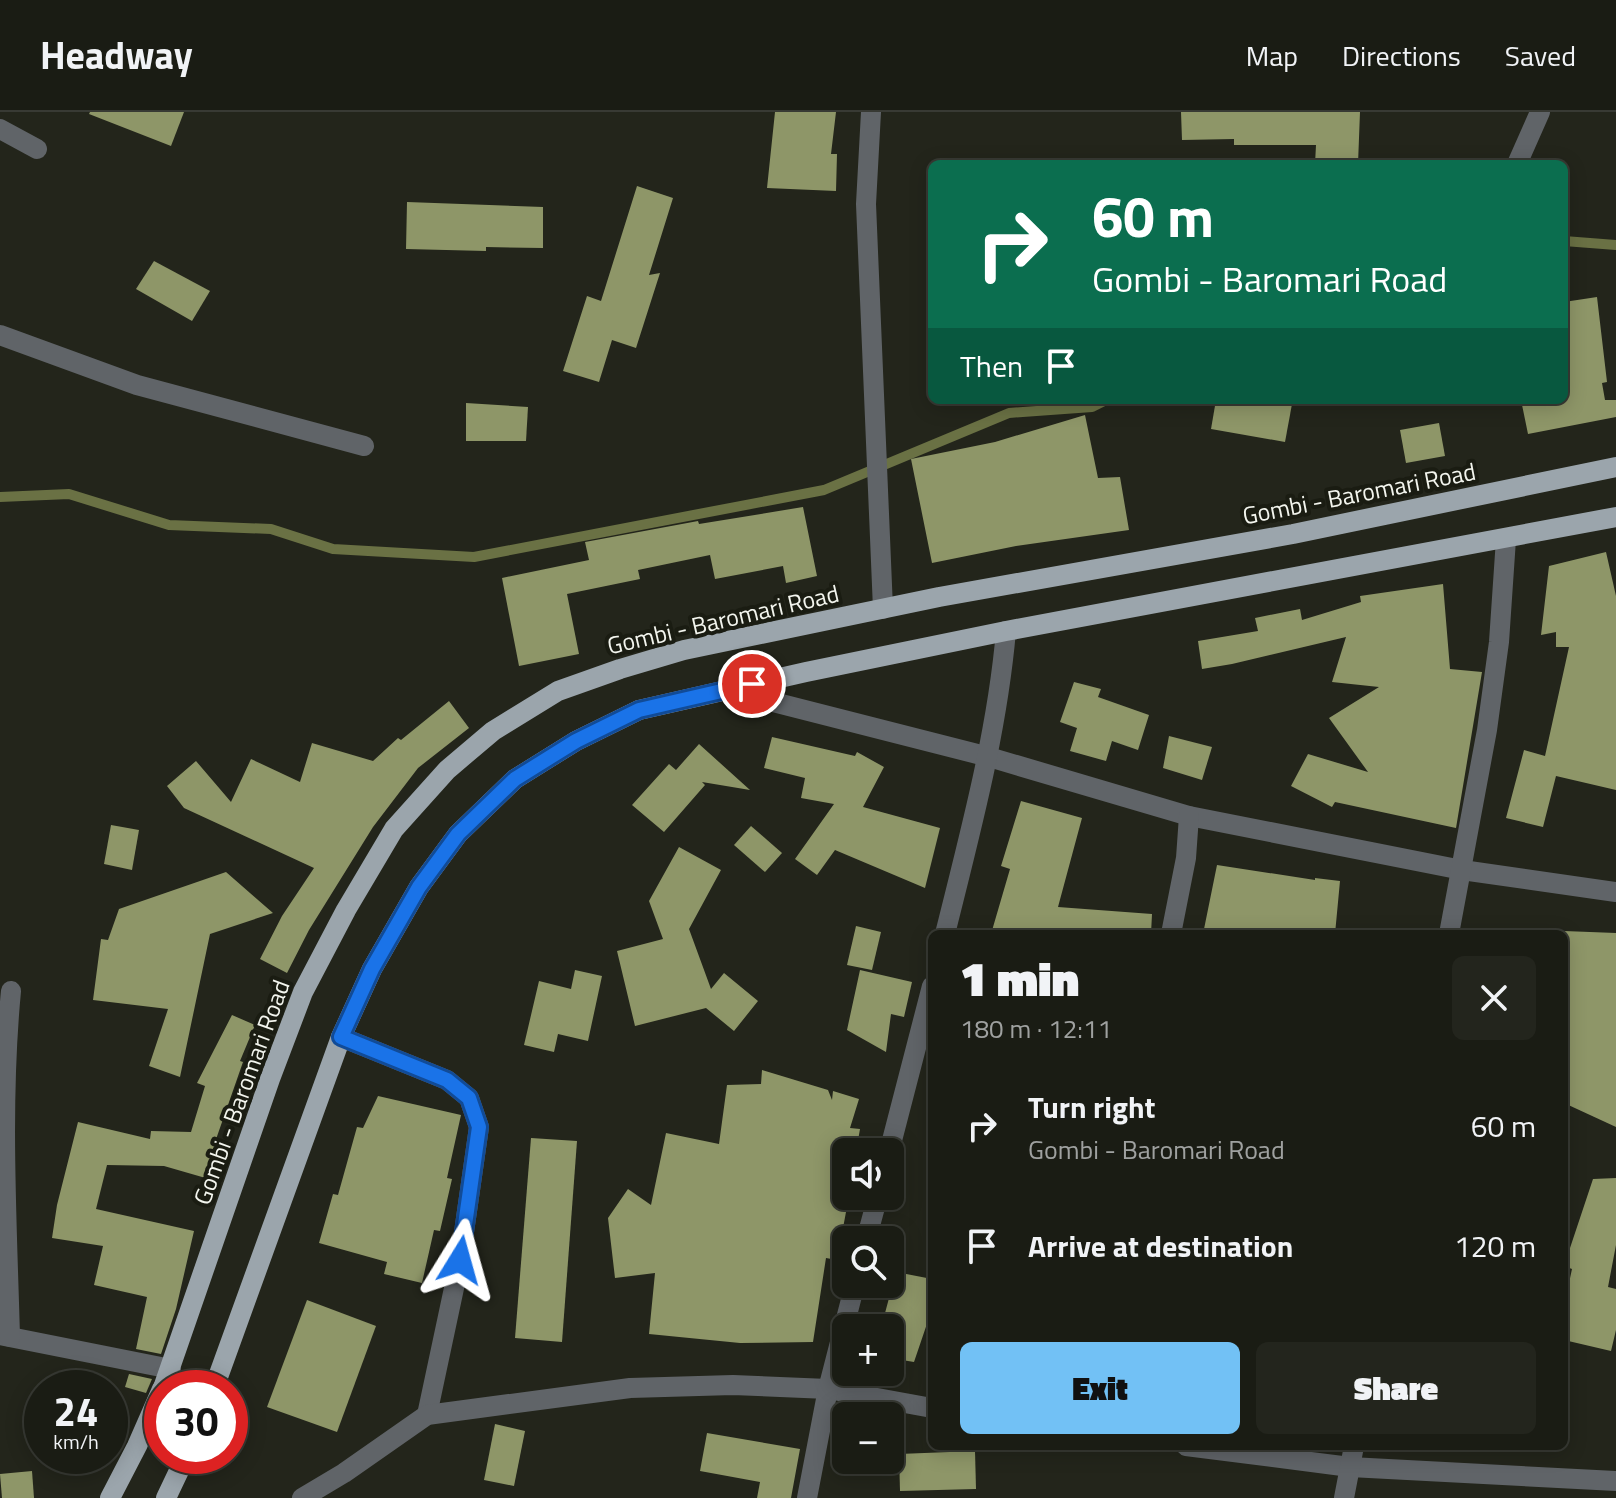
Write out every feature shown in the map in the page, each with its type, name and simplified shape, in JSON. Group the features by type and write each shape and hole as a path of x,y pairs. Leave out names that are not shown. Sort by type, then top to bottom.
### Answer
{"main road":[{"name":"Gombi - Baromari Road","path":"169,1370 303,992 346,910 394,829 447,770 493,731 558,691 684,650 1048,576 1293,534 1616,467"},
{"path":"221,1370 341,1037 372,969 419,887 458,834 515,779 576,741 639,710 726,690 1006,631 1616,517"},
{"name":"Gombi - Baromari Road","path":"110,1498 144,1430"},
{"path":"166,1498 177,1474"}],"street":[{"path":"871,112 866,204 883,609"},
{"path":"1519,160 1538,113"},
{"path":"0,129 37,149"},
{"path":"0,335 137,385 364,446"},
{"path":"1450,930 1497,657 1506,539"},
{"path":"946,930 989,757 1006,631"},
{"path":"726,690 989,757 1189,816 1462,870 1616,892"},
{"path":"1172,930 1186,858 1189,816"},
{"path":"11,991 5,1034 3,1122 5,1336 144,1376"},
{"path":"893,1138 928,1001"},
{"path":"341,1037 447,1080 469,1098 479,1127 460,1260 427,1415"},
{"path":"807,1498 828,1389 851,1298"},
{"path":"302,1498 344,1473 427,1415 630,1388 733,1385 828,1389 928,1407"},
{"path":"1217,1450 1350,1467 1616,1481"},
{"path":"1344,1498 1353,1450"}],"building":[{"path":"90,112 184,112 171,146"},
{"path":"775,112 836,112 831,154 837,154 836,191 767,188"},
{"path":"1181,112 1360,112 1358,160 1315,160 1316,145 1234,145 1234,139 1182,140"},
{"path":"637,186 673,198 649,275 660,273 636,348 612,340 599,382 563,371 587,296 601,301"},
{"path":"407,202 543,207 543,248 486,247 486,251 406,249"},
{"path":"154,261 210,291 192,321 136,289"},
{"path":"1597,297 1607,382 1602,383 1605,400 1616,400 1616,417 1528,434 1522,404 1568,404 1568,301"},
{"path":"466,403 528,407 526,441 466,441"},
{"path":"1215,404 1292,404 1285,442 1211,429"},
{"path":"1085,415 1098,478 1120,477 1129,530 1016,546 932,563 911,459 995,442"},
{"path":"1439,423 1445,456 1406,463 1400,430"},
{"path":"803,507 817,576 786,583 783,566 715,579 710,555 638,570 640,579 567,594 579,654 519,666 502,578 589,560 585,542 698,521 699,524"},
{"path":"1606,552 1616,596 1616,790 1556,776 1543,827 1506,818 1524,750 1545,756 1569,647 1556,647 1556,632 1541,635 1549,566"},
{"path":"1443,584 1450,669 1482,672 1456,828 1335,802 1332,807 1291,786 1308,754 1368,772 1329,718 1379,687 1332,682 1346,637 1202,669 1198,641 1258,631 1255,618 1300,609 1302,620 1361,602 1360,596"},
{"path":"1074,682 1101,689 1098,697 1149,715 1138,750 1112,741 1106,761 1070,751 1077,728 1060,722"},
{"path":"449,701 469,728 418,768 373,827 309,930 287,973 260,959 282,916 314,868 184,808 167,786 196,761 231,802 251,759 300,782 312,743 373,761 398,738 401,740"},
{"path":"1169,736 1212,747 1202,780 1163,768"},
{"path":"772,737 855,756 857,752 884,767 863,807 940,828 925,888 835,850 817,875 795,859 834,804 801,798 805,778 764,768"},
{"path":"699,744 750,790 702,782 705,785 664,832 632,805 669,764 676,770"},
{"path":"1021,801 1082,818 1058,907 1152,914 1151,930 992,930 1010,869 1001,866"},
{"path":"111,825 139,830 132,870 104,864"},
{"path":"751,826 782,853 765,872 734,845"},
{"path":"679,847 721,870 689,929 711,989 724,973 758,1001 734,1031 706,1008 635,1026 617,951 663,939 649,901"},
{"path":"1217,865 1340,881 1335,930 1204,930"},
{"path":"226,872 273,913 210,934 180,1077 149,1066 168,1009 93,1000 101,939 108,940 119,909"},
{"path":"856,926 881,932 872,970 847,965"},
{"path":"1568,931 1616,933 1616,1127 1568,1105"},
{"path":"575,970 602,976 588,1041 558,1034 554,1052 524,1045 539,981 571,989"},
{"path":"860,970 912,982 904,1017 891,1014 886,1052 847,1030"},
{"path":"232,1015 255,1025 240,1061 243,1062 214,1145 218,1146 215,1155 220,1156 218,1168 212,1168 209,1179 164,1166 107,1165 96,1209 194,1231 176,1309 161,1354 136,1349 147,1297 94,1285 103,1246 52,1238 78,1122 150,1139 151,1131 191,1132 205,1086 197,1083"},
{"path":"762,1070 828,1090 832,1100 833,1091 859,1099 850,1128 860,1129 858,1138 832,1138 832,1210 846,1210 843,1226 832,1226 832,1259 826,1258 813,1342 740,1343 649,1334 655,1273 615,1278 608,1218 628,1189 651,1205 666,1133 719,1144 727,1085 761,1084"},
{"path":"378,1096 461,1115 447,1178 452,1179 440,1231 434,1230 422,1283 384,1274 387,1262 319,1243 333,1194 338,1195 357,1127 363,1128"},
{"path":"531,1138 577,1141 562,1342 515,1338"},
{"path":"1616,1178 1616,1245 1608,1287 1616,1289 1616,1330 1611,1351 1568,1341 1568,1288 1572,1269 1568,1268 1568,1254 1593,1179"},
{"path":"904,1274 928,1278 928,1321 914,1362 904,1360 904,1314 885,1314 889,1298 904,1298"},
{"path":"307,1300 376,1326 337,1432 267,1407"},
{"path":"129,1374 144,1377 144,1392 128,1388"},
{"path":"495,1424 525,1431 514,1486 484,1480"},
{"path":"707,1433 800,1449 791,1498 757,1498 760,1482 700,1471"},
{"path":"975,1451 976,1489 900,1491 904,1454"},
{"path":"0,1474 32,1474 34,1498 2,1498"}],"waterway":[{"path":"1568,241 1616,245"},
{"path":"0,497 69,494 169,525 271,529 333,549 474,557 824,490 1009,413 1098,404"}],"route":[{"path":"460,1260 479,1127 469,1098 447,1080 341,1037 372,969 419,887 458,834 515,779 576,741 639,710 752,684"}]}
